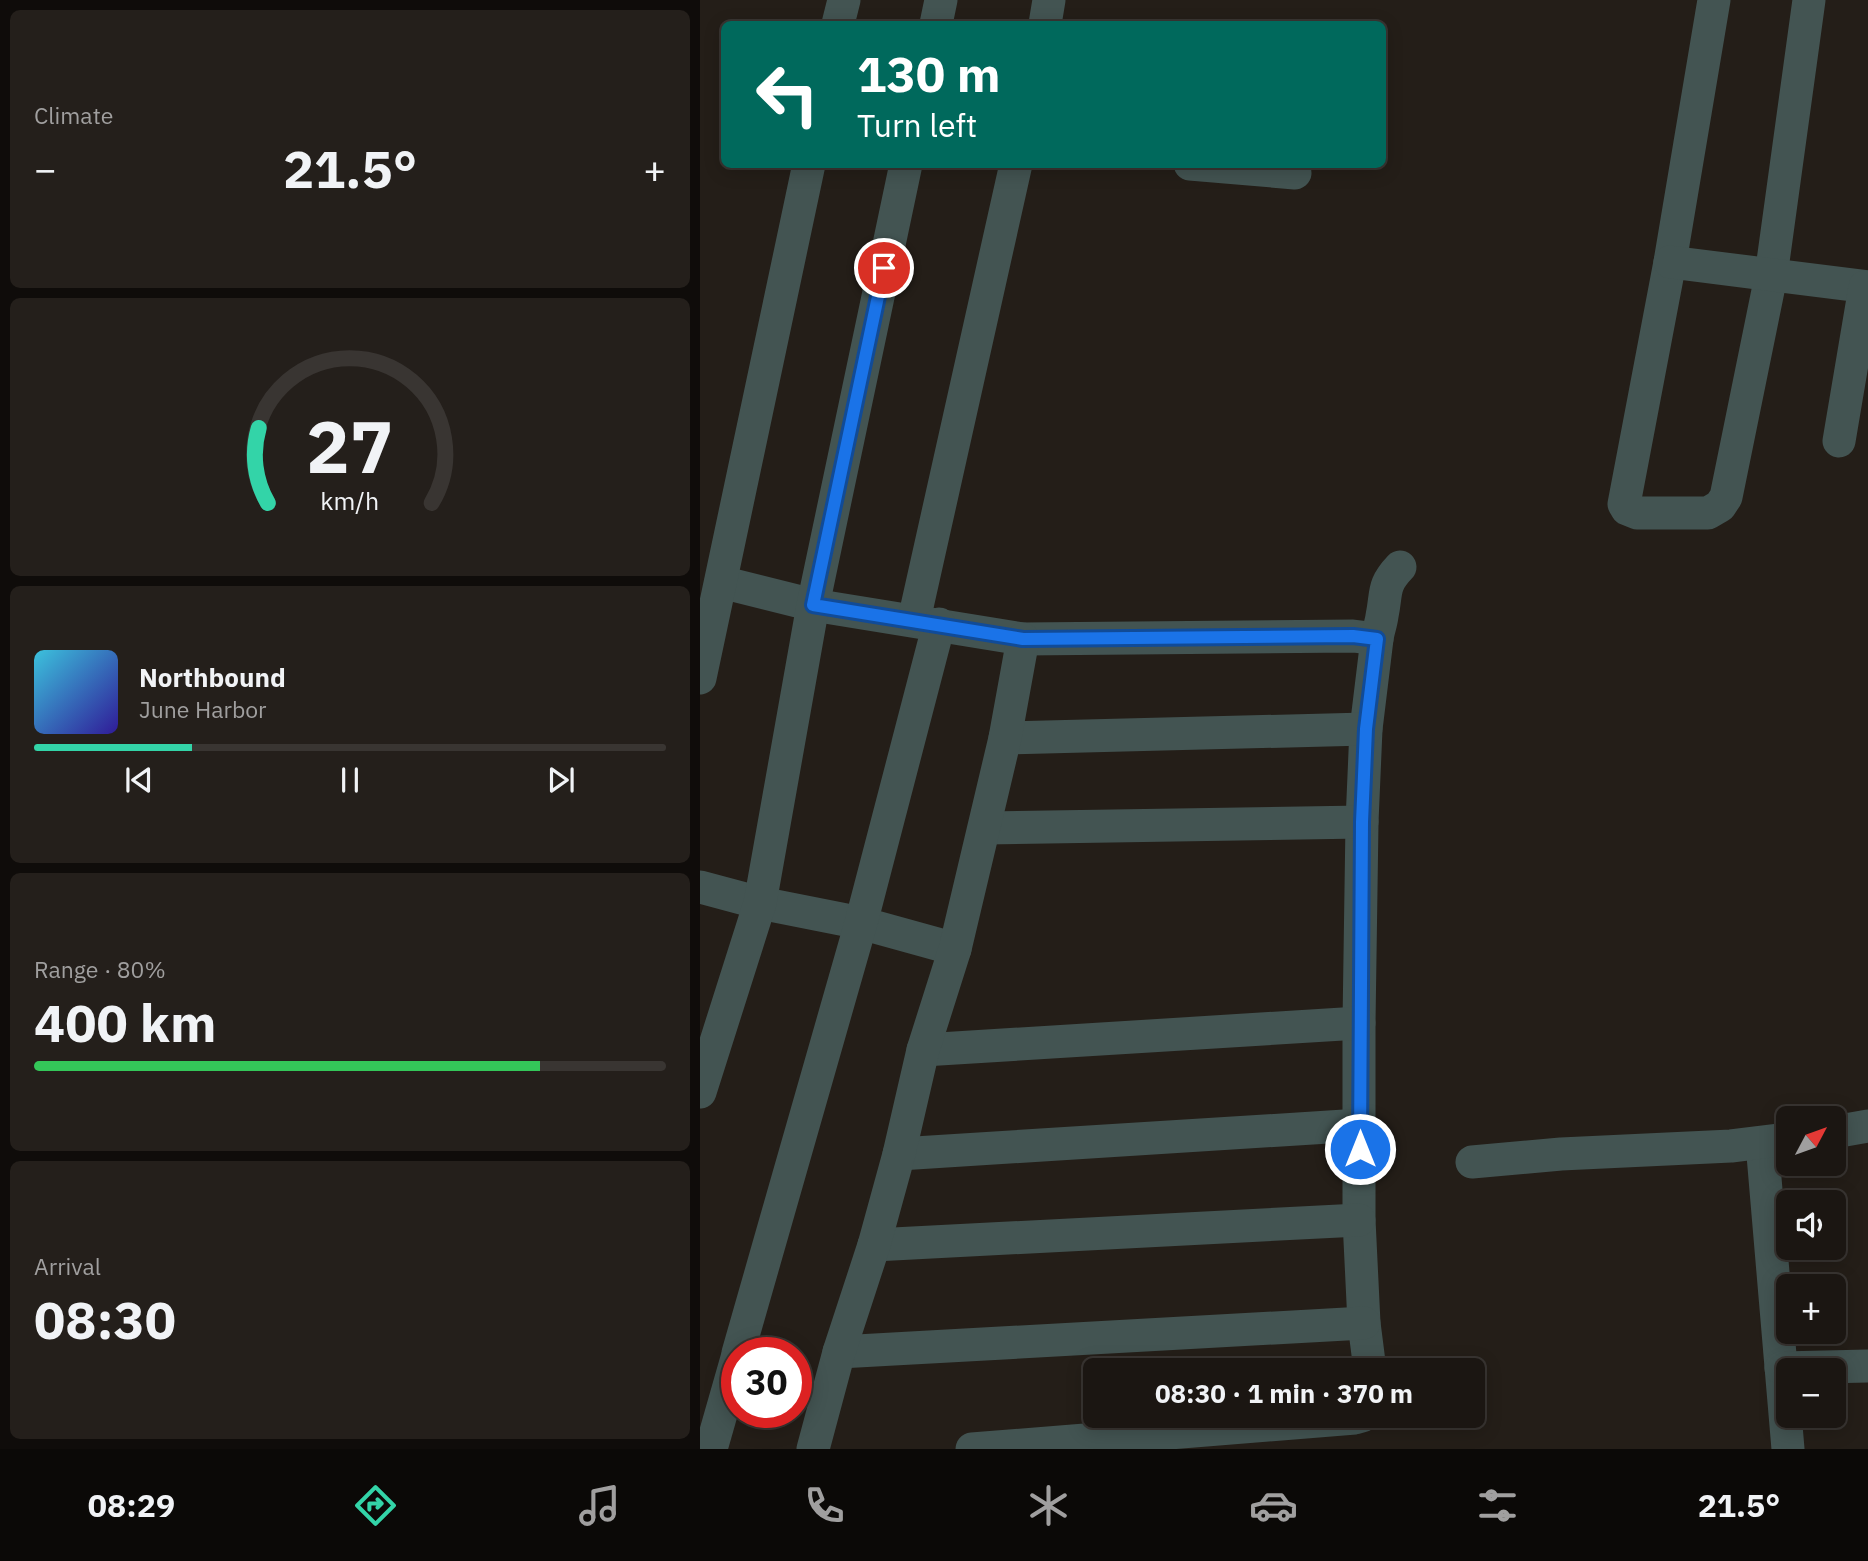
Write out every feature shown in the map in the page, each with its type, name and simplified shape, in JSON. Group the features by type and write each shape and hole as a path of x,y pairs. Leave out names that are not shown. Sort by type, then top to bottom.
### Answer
{"street":[{"path":"839,21 844,0"},
{"path":"937,21 941,0"},
{"path":"1046,21 1049,0"},
{"path":"1714,0 1670,262 1624,504 1626,509 1637,513 1708,513 1720,506 1726,497 1772,276 1809,0"},
{"path":"700,678 808,168"},
{"path":"700,1092 760,903 813,605 905,168"},
{"path":"743,1337 861,923 927,622 1015,168"},
{"path":"1237,168 1295,173"},
{"path":"1670,262 1867,287 1839,441"},
{"path":"1368,1358 1359,1220 1362,822 1366,729 1377,639 1385,587 1400,567"},
{"path":"721,582 813,605 1023,639 1353,636 1377,639"},
{"path":"813,1449 839,1352 899,1154 923,1050 955,949 1005,738 1023,639"},
{"path":"1005,738 1366,729"},
{"path":"985,828 1362,822"},
{"path":"700,887 760,903 861,923 955,949"},
{"path":"923,1050 1359,1023"},
{"path":"899,1154 1360,1125"},
{"path":"1846,1130 1868,1126"},
{"path":"1472,1162 1775,1141 1781,1358"},
{"path":"873,1245 1359,1220"},
{"path":"839,1352 1364,1323"},
{"path":"1846,1367 1868,1366"},
{"path":"711,1449 721,1414"},
{"path":"972,1449 1219,1439 1290,1428"},
{"path":"1786,1428 1788,1449"}],"route":[{"path":"884,268 813,605 1023,639 1353,636 1377,639 1366,729 1362,822 1360,1149"}]}
